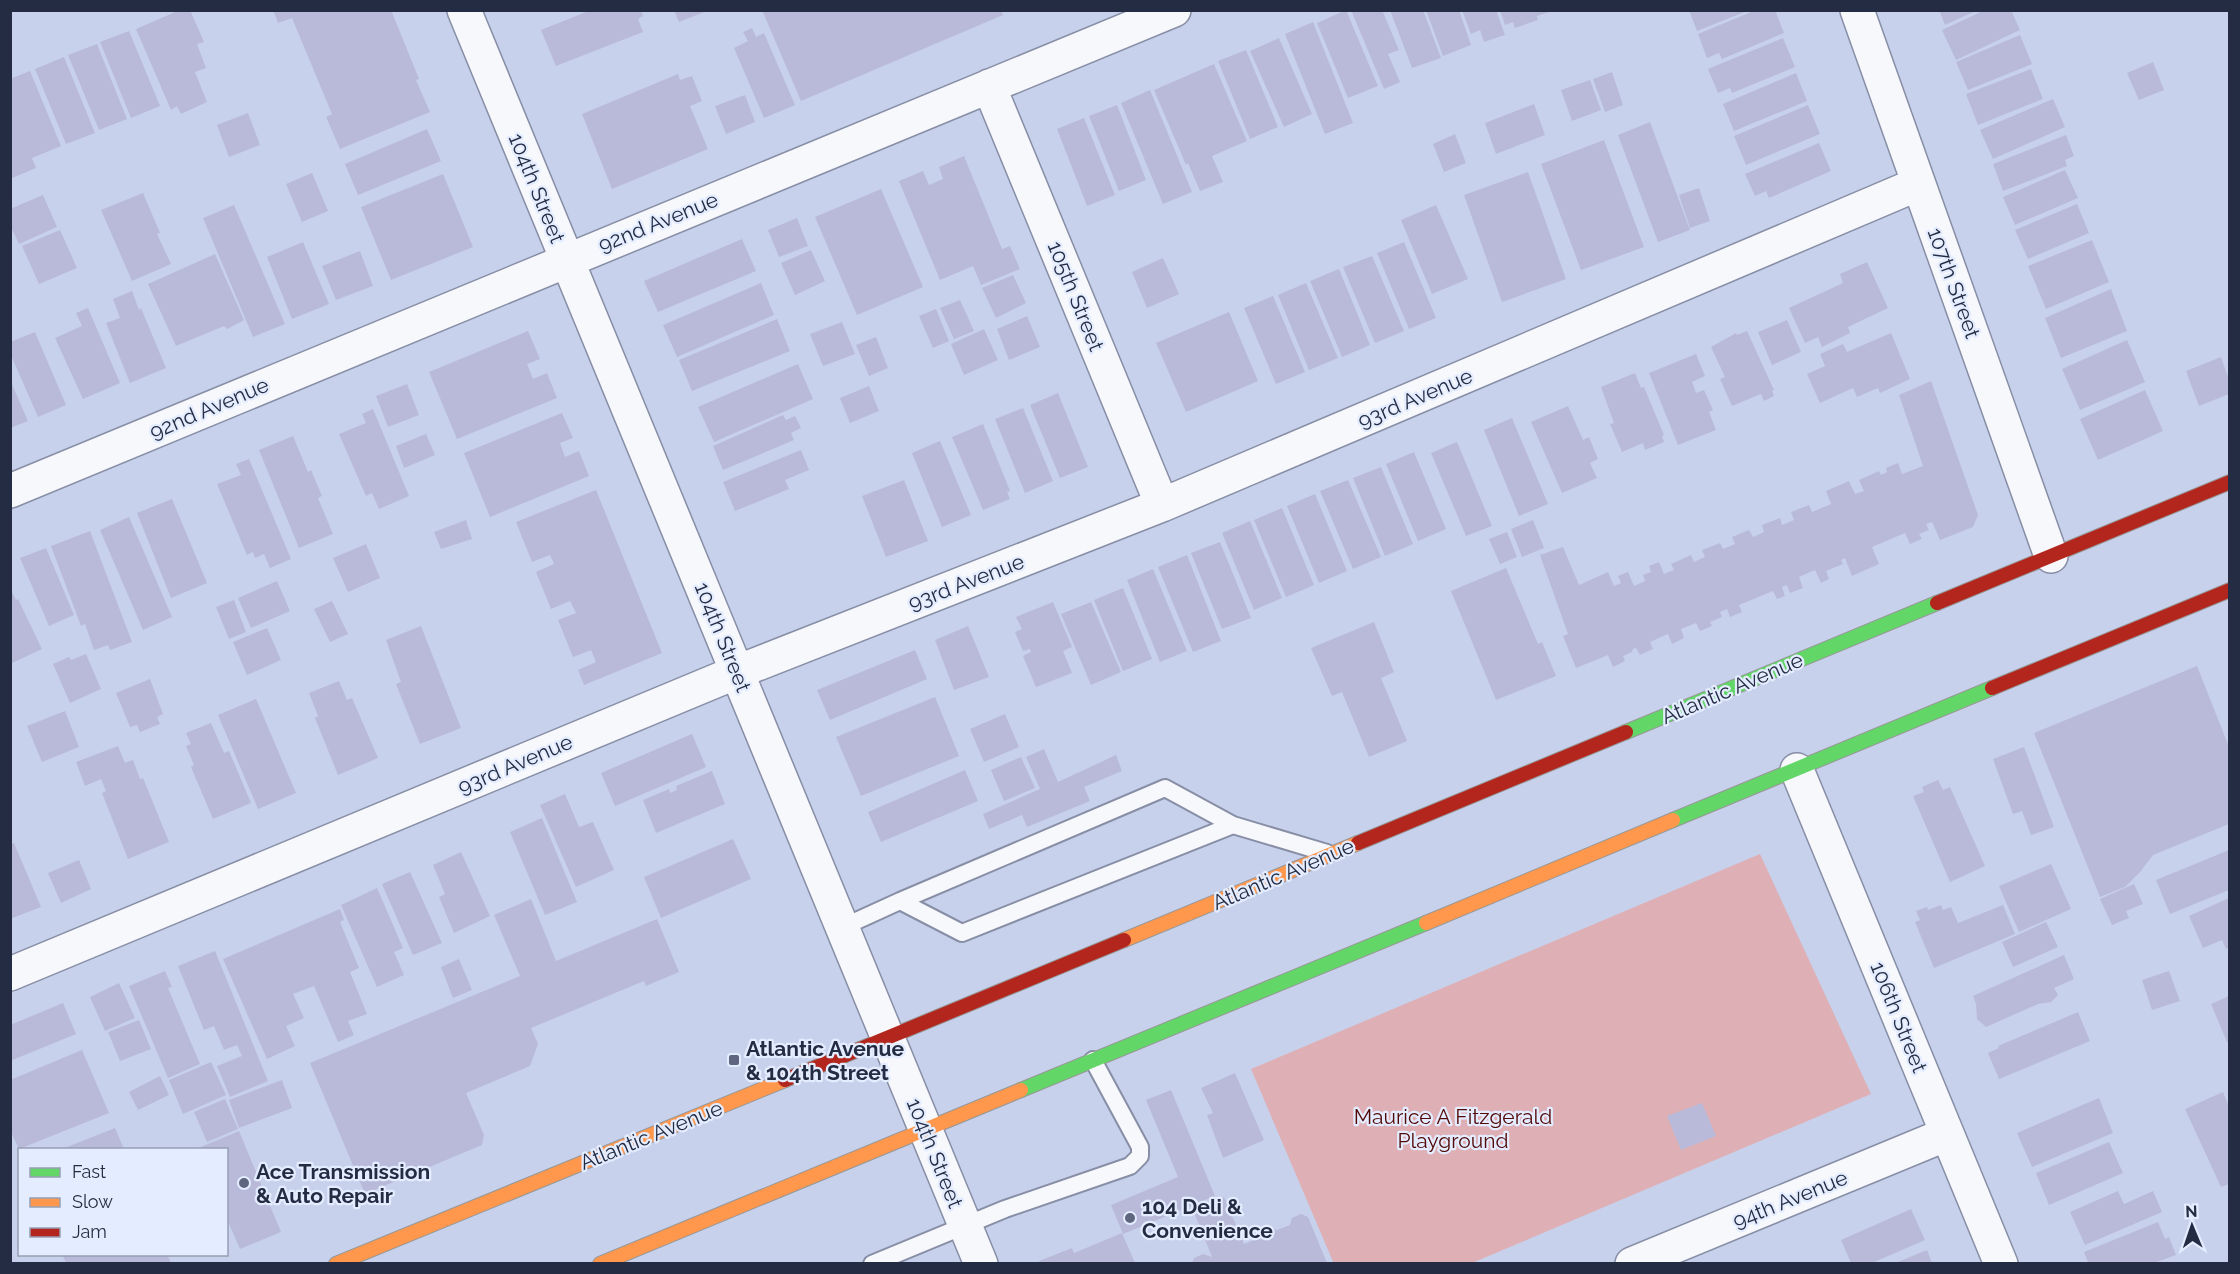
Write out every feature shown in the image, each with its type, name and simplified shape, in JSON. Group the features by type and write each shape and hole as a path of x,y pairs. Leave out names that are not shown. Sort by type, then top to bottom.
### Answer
{"main road":[{"name":"Atlantic Avenue","path":"336,1263 889,1037 2229,482"},
{"path":"600,1263 1797,770 2227,597"}],"street":[{"name":"104th Street","path":"464,10 981,1263"},
{"name":"92nd Avenue","path":"10,490 1174,10"},
{"name":"107th Street","path":"1857,10 2051,556"},
{"name":"105th Street","path":"989,86 1162,506"},
{"name":"93rd Avenue","path":"10,974 737,672 1162,506 1918,184"},
{"name":"106th Street","path":"1797,770 2001,1263"},
{"name":"94th Avenue","path":"1632,1263 1947,1134"}],"lane":[{"path":"843,927 1165,788 1233,825 1330,855"},
{"path":"900,901 962,933 1233,825"},
{"path":"872,1263 1005,1209 1130,1166 1140,1156 1140,1147 1093,1060"}],"green space":[{"name":"Maurice A Fitzgerald Playground","path":"1760,854 1871,1094 1472,1263 1334,1264 1251,1069"}],"building":[{"path":"180,10 190,10 204,42 197,44 206,68 195,72 207,102 181,114 177,106 171,110 136,29"},
{"path":"273,10 391,10 430,112 340,149 326,117 332,114 292,18 278,23"},
{"path":"591,10 641,10 643,16 638,19 643,32 556,66 541,30"},
{"path":"674,10 707,10 707,11 679,22"},
{"path":"762,10 1001,10 1003,15 801,101"},
{"path":"1346,10 1378,86 1348,98 1317,23"},
{"path":"1351,10 1382,10 1399,50 1388,54 1400,82 1384,89"},
{"path":"1390,10 1423,10 1441,58 1412,68"},
{"path":"1426,10 1459,10 1471,45 1443,56"},
{"path":"1462,10 1496,10 1505,35 1484,42 1480,30 1471,34"},
{"path":"1500,10 1552,11 1537,16 1538,20 1515,28 1513,22 1505,25"},
{"path":"1689,10 1747,10 1747,11 1697,31"},
{"path":"1756,10 1775,10 1784,33 1722,59 1719,53 1707,58 1698,34"},
{"path":"1939,10 1978,10 1945,25"},
{"path":"1985,10 2011,10 2020,30 1956,60 1942,30"},
{"path":"1313,22 1353,123 1325,134 1285,34"},
{"path":"752,28 756,37 764,33 795,105 764,118 734,48 748,41 743,32"},
{"path":"129,31 160,106 131,118 100,42"},
{"path":"2020,35 2032,64 1968,90 1956,62"},
{"path":"1279,38 1312,114 1284,127 1250,51"},
{"path":"1783,38 1795,67 1732,93 1730,88 1718,93 1708,69"},
{"path":"97,44 127,119 99,130 68,55"},
{"path":"1246,50 1278,127 1250,139 1218,61"},
{"path":"64,57 95,133 66,144 35,69"},
{"path":"2153,62 2164,90 2139,100 2127,73"},
{"path":"1214,64 1247,141 1212,156 1223,182 1200,191 1188,163 1186,165 1154,90"},
{"path":"2031,69 2043,99 1978,125 1966,94"},
{"path":"30,71 61,146 32,158 36,168 10,179 10,79"},
{"path":"1612,72 1623,105 1605,112 1593,79"},
{"path":"1796,73 1807,101 1734,131 1723,104"},
{"path":"678,74 680,80 692,76 702,101 690,106 708,149 612,189 582,114"},
{"path":"1590,80 1601,110 1572,121 1561,90"},
{"path":"1150,90 1192,192 1163,204 1121,103"},
{"path":"745,95 755,122 726,134 715,106"},
{"path":"2053,99 2065,127 1993,159 1980,130"},
{"path":"1534,104 1545,135 1496,154 1485,123"},
{"path":"1117,105 1146,180 1119,191 1089,116"},
{"path":"1808,105 1820,134 1746,165 1734,136"},
{"path":"248,113 260,145 229,157 217,125"},
{"path":"1084,118 1115,195 1087,206 1057,129"},
{"path":"1650,122 1690,230 1658,242 1618,135"},
{"path":"427,129 441,161 358,195 345,164"},
{"path":"1455,134 1466,163 1444,172 1433,144"},
{"path":"2066,135 2074,156 2065,160 2067,166 2003,191 1993,164"},
{"path":"1604,140 1644,247 1581,270 1541,164"},
{"path":"1819,143 1831,171 1769,198 1766,191 1755,196 1745,174"},
{"path":"964,156 1002,249 1010,246 1020,269 981,285 973,266 940,280 899,181 923,171 929,185 943,179 939,167"},
{"path":"2065,170 2078,198 2015,225 2003,197"},
{"path":"1528,172 1566,279 1502,302 1464,195"},
{"path":"312,173 328,211 302,222 286,184"},
{"path":"443,174 473,247 391,280 361,207"},
{"path":"1699,188 1710,221 1690,228 1679,195"},
{"path":"881,189 923,287 857,315 815,217"},
{"path":"143,193 160,233 157,234 171,264 132,281 101,210"},
{"path":"43,195 57,227 19,244 10,225 10,209"},
{"path":"2077,204 2089,233 2028,259 2015,230"},
{"path":"234,205 285,324 253,337 203,218"},
{"path":"1436,205 1468,279 1432,294 1401,220"},
{"path":"797,218 808,246 779,257 768,230"},
{"path":"60,230 77,268 39,284 22,246"},
{"path":"742,239 756,271 658,312 644,281"},
{"path":"2092,240 2109,282 2046,309 2028,266"},
{"path":"303,242 329,304 292,319 267,257"},
{"path":"1404,242 1436,318 1409,329 1377,253"},
{"path":"811,250 825,281 795,295 781,263"},
{"path":"360,251 373,286 336,300 322,266"},
{"path":"215,254 244,320 227,329 224,326 176,346 148,284"},
{"path":"1372,256 1404,331 1375,343 1343,267"},
{"path":"1163,258 1179,294 1147,308 1132,272"},
{"path":"1867,262 1888,308 1848,327 1850,333 1822,347 1818,337 1805,343 1789,308 1843,283 1840,274"},
{"path":"1339,269 1370,345 1342,357 1310,281"},
{"path":"1013,275 1026,303 996,318 982,288"},
{"path":"761,283 774,315 677,357 663,325"},
{"path":"1306,283 1338,358 1309,370 1278,295"},
{"path":"2111,289 2127,331 2061,358 2045,318"},
{"path":"132,291 166,368 130,383 106,323 120,318 113,299"},
{"path":"1273,296 1305,372 1276,384 1244,308"},
{"path":"960,300 974,331 954,339 940,308"},
{"path":"88,308 120,383 83,399 55,338 82,326 76,313"},
{"path":"936,309 949,341 933,348 919,316"},
{"path":"1229,312 1258,381 1186,412 1156,343"},
{"path":"1027,316 1040,347 1009,360 997,329"},
{"path":"777,319 790,351 692,391 679,360"},
{"path":"1787,320 1801,352 1772,365 1758,332"},
{"path":"842,322 855,354 823,366 810,334"},
{"path":"984,329 998,360 964,375 951,344"},
{"path":"528,331 540,359 527,364 533,379 547,373 557,398 457,439 429,372"},
{"path":"1747,331 1774,390 1772,391 1774,396 1764,401 1761,394 1732,406 1720,379 1725,377 1711,347 1736,333 1737,335"},
{"path":"35,332 66,405 38,417 10,353 10,342"},
{"path":"1891,333 1910,379 1880,393 1878,388 1857,397 1853,388 1820,403 1807,374 1825,366 1820,354 1843,344 1847,352"},
{"path":"876,337 888,368 869,376 856,345"},
{"path":"2127,340 2145,382 2080,410 2062,369"},
{"path":"1696,354 1705,376 1692,382 1696,393 1704,390 1713,410 1709,412 1716,430 1678,445 1649,373"},
{"path":"2221,357 2229,380 2229,394 2199,406 2186,371"},
{"path":"798,364 813,399 714,442 698,407"},
{"path":"1635,373 1641,388 1644,387 1664,435 1662,436 1664,442 1645,450 1643,443 1622,452 1610,424 1614,423 1601,387"},
{"path":"10,380 28,421 10,428"},
{"path":"1931,381 1978,515 1973,527 1940,540 1932,522 1926,524 1929,530 1919,534 1922,539 1910,544 1905,533 1872,547 1879,564 1852,576 1845,558 1841,560 1843,564 1826,571 1829,579 1821,583 1815,570 1799,577 1803,588 1790,593 1787,585 1782,587 1785,596 1777,599 1773,591 1739,605 1742,612 1730,617 1727,609 1720,612 1722,617 1710,622 1712,626 1700,631 1696,623 1681,629 1684,638 1672,644 1668,634 1650,642 1653,649 1640,655 1636,648 1633,649 1632,652 1623,656 1625,661 1613,667 1608,655 1576,668 1563,636 1568,634 1540,555 1563,547 1579,585 1608,572 1614,586 1621,583 1618,576 1628,572 1634,586 1645,581 1643,575 1651,572 1649,566 1659,562 1664,574 1674,570 1671,564 1691,555 1694,562 1705,557 1702,550 1720,543 1723,549 1735,544 1732,537 1749,530 1753,537 1764,532 1762,525 1780,518 1782,525 1794,520 1791,512 1809,505 1812,512 1831,504 1826,491 1849,481 1855,494 1864,491 1859,480 1879,471 1881,475 1887,472 1886,468 1898,463 1902,474 1923,466 1899,395"},
{"path":"407,384 419,415 388,427 376,396"},
{"path":"869,386 879,411 850,423 840,398"},
{"path":"2145,390 2163,431 2098,460 2080,419"},
{"path":"1058,393 1088,467 1060,478 1030,405"},
{"path":"1568,406 1583,440 1589,437 1598,459 1590,463 1597,478 1562,493 1531,422"},
{"path":"1023,408 1053,481 1025,493 995,419"},
{"path":"373,409 409,496 379,509 372,493 366,496 339,434 366,423 362,414"},
{"path":"562,413 573,438 560,443 565,457 579,451 589,476 490,517 464,453"},
{"path":"783,415 786,420 795,416 801,428 791,433 794,440 723,470 713,446"},
{"path":"1512,418 1548,504 1519,516 1484,430"},
{"path":"983,424 1010,491 1007,492 1010,499 983,510 952,437"},
{"path":"426,434 435,455 404,468 396,446"},
{"path":"293,436 308,472 311,470 322,496 318,498 333,534 299,548 259,450"},
{"path":"940,441 971,515 942,527 912,453"},
{"path":"1457,442 1492,526 1466,536 1431,453"},
{"path":"801,450 809,470 785,480 789,489 735,511 723,482"},
{"path":"1414,452 1446,529 1418,541 1386,464"},
{"path":"249,459 291,559 270,568 264,554 255,558 253,552 247,555 217,484 241,475 236,464"},
{"path":"1381,467 1413,544 1385,556 1353,478"},
{"path":"904,480 928,541 886,557 862,496"},
{"path":"1348,480 1381,557 1353,569 1320,491"},
{"path":"596,490 662,653 584,685 578,670 596,662 591,650 573,657 558,620 576,613 570,601 551,609 536,572 554,564 550,555 532,562 516,522"},
{"path":"1315,494 1347,571 1319,583 1287,506"},
{"path":"172,499 207,583 171,598 137,513"},
{"path":"1282,508 1314,585 1286,597 1254,520"},
{"path":"129,517 172,617 143,630 100,530"},
{"path":"466,520 472,539 441,549 434,532"},
{"path":"1533,520 1544,548 1522,557 1511,529"},
{"path":"1250,521 1282,598 1254,610 1222,533"},
{"path":"90,531 132,642 110,650 108,645 94,650 85,624 81,626 51,546"},
{"path":"1507,532 1517,557 1500,564 1489,539"},
{"path":"1220,542 1251,618 1222,629 1191,553"},
{"path":"366,544 380,578 348,592 333,558"},
{"path":"46,548 74,615 49,626 20,558"},
{"path":"1187,555 1221,641 1193,652 1158,567"},
{"path":"1506,568 1538,644 1542,642 1556,676 1496,700 1451,591"},
{"path":"1153,569 1187,651 1160,662 1127,580"},
{"path":"277,581 290,611 251,628 238,598"},
{"path":"10,588 16,600 18,599 42,649 10,664"},
{"path":"1123,588 1152,659 1123,671 1094,600"},
{"path":"234,600 246,632 229,639 216,607"},
{"path":"332,601 348,634 330,642 314,609"},
{"path":"1053,602 1072,647 1063,651 1072,673 1036,687 1023,656 1031,652 1030,649 1023,651 1015,632 1022,629 1016,617"},
{"path":"1091,602 1121,672 1091,685 1061,614"},
{"path":"1374,622 1394,672 1381,678 1407,741 1369,757 1342,692 1332,696 1311,648"},
{"path":"421,626 461,728 420,744 396,684 401,682 386,640"},
{"path":"968,626 989,677 954,690 935,640"},
{"path":"267,628 281,660 247,675 233,642"},
{"path":"915,650 927,679 830,720 817,690"},
{"path":"86,654 101,689 70,703 53,664 69,657 71,660"},
{"path":"2197,666 2229,747 2229,824 2153,855 2125,887 2100,897 2034,733"},
{"path":"150,679 163,714 157,717 160,724 140,732 137,725 130,727 116,693"},
{"path":"339,681 347,700 352,698 378,758 338,775 315,718 318,716 309,693"},
{"path":"935,697 959,756 861,796 836,737"},
{"path":"256,699 296,793 258,809 218,715"},
{"path":"65,711 79,747 42,762 27,726"},
{"path":"1005,714 1019,747 984,762 970,729"},
{"path":"211,723 224,753 229,751 251,803 213,819 191,767 194,765 186,746 191,744 186,733"},
{"path":"692,734 706,767 615,806 601,773"},
{"path":"118,746 125,763 133,760 140,779 143,778 169,842 128,859 102,793 106,791 101,779 85,786 76,762"},
{"path":"2024,747 2054,827 2031,835 2022,811 2013,814 1993,759"},
{"path":"1044,749 1058,782 1116,755 1122,771 1084,787 1090,801 1027,827 1022,815 989,829 983,814 1040,789 1026,757"},
{"path":"1021,757 1035,788 1004,801 991,770"},
{"path":"965,770 978,801 881,842 868,812"},
{"path":"712,771 725,804 656,833 643,800 669,789 670,793 677,790 676,786"},
{"path":"1938,780 1943,790 1950,787 1985,866 1950,882 1913,796 1924,792 1922,787"},
{"path":"565,794 579,827 593,822 614,870 576,887 540,805"},
{"path":"542,818 577,902 545,915 510,832"},
{"path":"733,839 751,879 661,918 644,877"},
{"path":"14,843 41,907 10,919 10,844"},
{"path":"2229,850 2229,890 2170,914 2156,880"},
{"path":"461,852 490,916 454,933 439,897 445,894 433,865"},
{"path":"79,860 91,889 61,903 48,873"},
{"path":"2051,864 2071,909 2019,932 1999,886"},
{"path":"410,872 442,943 413,955 382,884"},
{"path":"2134,884 2143,904 2126,911 2129,918 2112,925 2100,899"},
{"path":"377,888 403,948 394,952 404,975 377,987 341,905"},
{"path":"2229,898 2229,947 2226,949 2222,940 2203,948 2189,916"},
{"path":"531,899 556,961 657,919 679,972 646,986 644,981 531,1028 538,1044 530,1066 466,1093 484,1135 482,1145 365,1194 310,1063 520,976 494,915"},
{"path":"1941,905 1943,910 1951,907 1958,923 2003,905 2015,934 1934,968 1915,922 1920,920 1916,911 1927,907 1928,910"},
{"path":"340,909 344,920 340,922 359,968 350,972 367,1014 348,1021 354,1035 338,1042 314,986 293,994 304,1018 286,1026 295,1046 267,1059 223,959"},
{"path":"2046,922 2058,947 2013,967 2002,942"},
{"path":"215,951 268,1081 230,1097 217,1066 242,1056 237,1045 224,1050 214,1026 204,1030 178,966"},
{"path":"2064,955 2074,979 2054,988 2058,995 2051,1002 2038,1004 1986,1027 1977,1019 1973,996"},
{"path":"459,959 472,990 453,998 441,967"},
{"path":"165,971 172,987 168,988 200,1064 168,1078 129,986"},
{"path":"2169,971 2180,1001 2152,1010 2142,980"},
{"path":"119,983 135,1018 105,1031 90,997"},
{"path":"2229,996 2229,1041 2227,1042 2211,1004"},
{"path":"63,1003 76,1034 10,1061 10,1025"},
{"path":"2078,1012 2090,1041 1999,1079 1988,1053 1999,1048 1998,1046"},
{"path":"139,1020 151,1049 120,1061 108,1032"},
{"path":"82,1050 109,1113 19,1148 10,1130 10,1080"},
{"path":"211,1062 226,1095 183,1114 169,1080"},
{"path":"1235,1073 1264,1140 1223,1158 1207,1115 1213,1113 1201,1088"},
{"path":"160,1076 169,1095 138,1110 129,1092"},
{"path":"282,1080 292,1108 239,1128 229,1100"},
{"path":"1171,1090 1215,1196 1123,1234 1111,1205 1178,1177 1146,1100"},
{"path":"2223,1092 2229,1107 2229,1184 2221,1187 2185,1109"},
{"path":"2099,1098 2113,1133 2032,1167 2017,1133"},
{"path":"225,1099 238,1129 207,1142 194,1112"},
{"path":"1702,1103 1716,1136 1681,1150 1667,1116"},
{"path":"115,1128 124,1148 65,1148"},
{"name":"Ace Transmission & Auto Repair","path":"239,1131 281,1232 240,1249 228,1222 228,1148 198,1148"},
{"path":"2109,1142 2123,1173 2049,1205 2036,1173"},
{"path":"2118,1191 2124,1204 2153,1191 2162,1212 2085,1245 2070,1212"},
{"path":"1224,1197 1244,1244 1259,1238 1260,1231 1270,1227 1277,1230 1290,1225 1292,1218 1301,1214 1308,1217 1327,1263 1192,1263 1194,1258 1203,1254 1212,1257 1193,1210"},
{"path":"1911,1209 1925,1240 1872,1263 1851,1263 1841,1240"},
{"path":"2158,1222 2165,1239 2169,1237 2176,1255 2154,1263 2088,1262 2084,1252"},
{"path":"1122,1233 1135,1263 1040,1263 1039,1261 1072,1248 1074,1253"},
{"path":"1927,1250 1932,1263 1895,1263"},
{"path":"63,1256 168,1256 171,1263 66,1263"}],"traffic: fast":[{"path":"1626,732 1937,603"},
{"path":"1673,820 1992,688"},
{"path":"1021,1090 1426,923"}],"traffic: slow":[{"path":"1426,923 1673,820"},
{"path":"1124,940 1358,843"},
{"path":"336,1264 785,1080"},
{"path":"600,1264 1021,1090"}],"traffic: jam":[{"path":"1937,603 2230,482"},
{"path":"1992,688 2230,590"},
{"path":"1358,843 1626,732"},
{"path":"785,1080 1124,940"}],"place":[{"name":"Atlantic Avenue & 104th Street","path":"734,1060"},
{"name":"Ace Transmission & Auto Repair","path":"244,1183"},
{"name":"104 Deli & Convenience","path":"1130,1218"}]}
